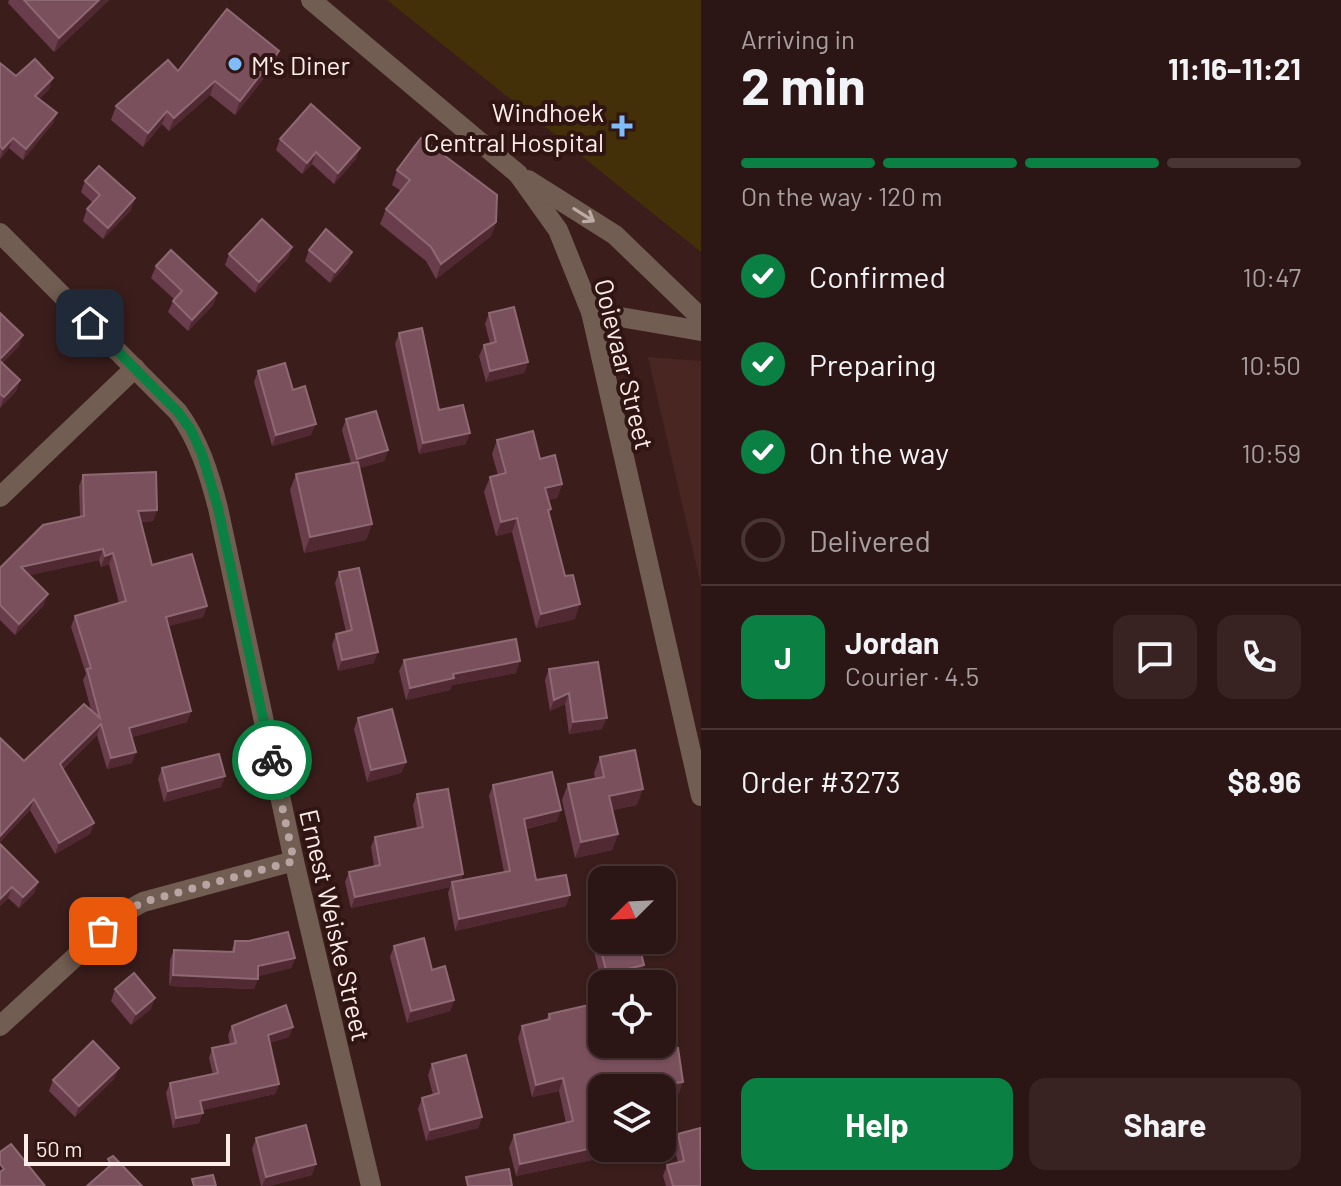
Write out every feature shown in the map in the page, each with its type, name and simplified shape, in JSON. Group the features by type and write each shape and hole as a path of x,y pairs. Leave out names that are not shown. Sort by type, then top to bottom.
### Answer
{"street":[{"name":"Ooievaar Street","path":"311,0 518,174 558,230 591,312 701,796"},
{"path":"518,174 615,235 701,318"},
{"name":"Ernest Weiske Street","path":"0,233 178,412 191,430 211,482 294,861 371,1186"},
{"path":"591,312 701,331"},
{"path":"0,497 135,368"},
{"path":"0,1026 133,907 294,861"}],"shaded area":[{"name":"Windhoek Central Hospital","path":"387,0 701,0 701,252"},
{"path":"648,357 701,361 701,585"}],"building":[{"path":"24,0 99,0 59,38"},
{"path":"227,9 279,51 240,101 215,81 174,118 167,111 148,133 116,106 168,60 178,71"},
{"path":"35,59 53,78 35,96 57,113 26,149 13,138 3,149 0,146 0,63 16,76"},
{"path":"311,104 360,148 338,173 316,152 307,163 280,139"},
{"path":"421,138 497,195 496,222 441,264 431,247 386,209 410,180 397,170"},
{"path":"99,166 135,198 108,228 87,209 100,195 85,181"},
{"path":"262,219 292,247 259,282 229,254"},
{"path":"326,229 352,252 335,272 309,250"},
{"path":"171,250 217,293 192,320 173,301 182,291 156,266"},
{"path":"514,307 528,362 490,371 484,345 496,342 489,313"},
{"path":"0,313 23,335 0,359"},
{"path":"422,328 439,410 463,405 470,433 423,443 399,333"},
{"path":"0,361 20,380 4,397 0,394"},
{"path":"285,363 293,390 305,386 316,424 276,435 258,371"},
{"path":"376,411 388,450 357,459 346,419"},
{"path":"533,431 540,459 555,455 562,484 545,488 551,509 548,510 565,576 573,575 580,604 541,614 517,518 501,522 490,477 506,473 497,440"},
{"path":"358,462 372,524 310,537 296,474"},
{"path":"156,472 157,510 138,511 152,565 192,554 207,606 166,617 191,711 129,728 136,752 111,758 101,724 60,764 94,823 59,843 34,799 0,836 0,738 24,761 84,704 100,718 87,669 91,668 75,616 126,601 113,553 105,556 103,549 21,567 48,594 19,624 0,605 0,568 43,525 84,516 83,475"},
{"path":"359,568 378,652 342,660 336,634 352,630 339,572"},
{"path":"516,639 520,661 453,674 454,678 410,688 404,660"},
{"path":"598,662 607,718 573,722 569,693 554,700 549,669"},
{"path":"392,709 406,762 371,770 358,718"},
{"path":"635,750 643,789 609,796 618,834 581,842 568,784 604,777 600,757"},
{"path":"219,754 225,776 168,791 162,768"},
{"path":"552,772 561,810 524,819 536,880 566,875 570,895 459,919 452,882 510,871 493,785"},
{"path":"448,789 463,874 355,897 349,872 380,865 375,837 423,827 417,794"},
{"path":"0,844 38,882 23,897 12,887 0,899"},
{"path":"288,932 295,958 258,966 258,979 173,975 174,950 234,952 235,941"},
{"path":"424,938 432,970 445,966 454,1000 411,1011 394,946"},
{"path":"602,954 641,954 644,965 606,970"},
{"path":"134,973 155,998 136,1014 115,989"},
{"path":"286,1005 293,1027 268,1035 279,1084 200,1101 203,1113 176,1118 170,1083 218,1073 212,1048 236,1043 232,1026"},
{"path":"588,1005 588,1058 676,1058 678,1048 683,1082 676,1083 676,1074 588,1074 588,1149 520,1164 514,1135 573,1121 563,1078 536,1085 522,1026 550,1019 549,1014"},
{"path":"93,1041 119,1068 79,1106 53,1080"},
{"path":"466,1055 482,1117 430,1130 422,1098 439,1093 432,1064"},
{"path":"306,1125 316,1164 266,1177 256,1138"},
{"path":"700,1128 701,1186 673,1186 667,1165 684,1161 678,1134"},
{"path":"11,1144 45,1186 0,1186 0,1172 4,1169 0,1164 0,1152"},
{"path":"113,1156 142,1186 87,1186 111,1165 108,1159"},
{"path":"509,1169 512,1186 468,1186 466,1177"},
{"path":"213,1175 216,1186 194,1186 192,1179"}],"way so far":[{"path":"103,931 123,913 143,902 294,861 272,760"}],"place":[{"name":"M's Diner","path":"235,64"},
{"name":"Windhoek Central Hospital","path":"622,126"}],"route":[{"path":"90,323 178,412 202,454 218,508 272,760"}]}
